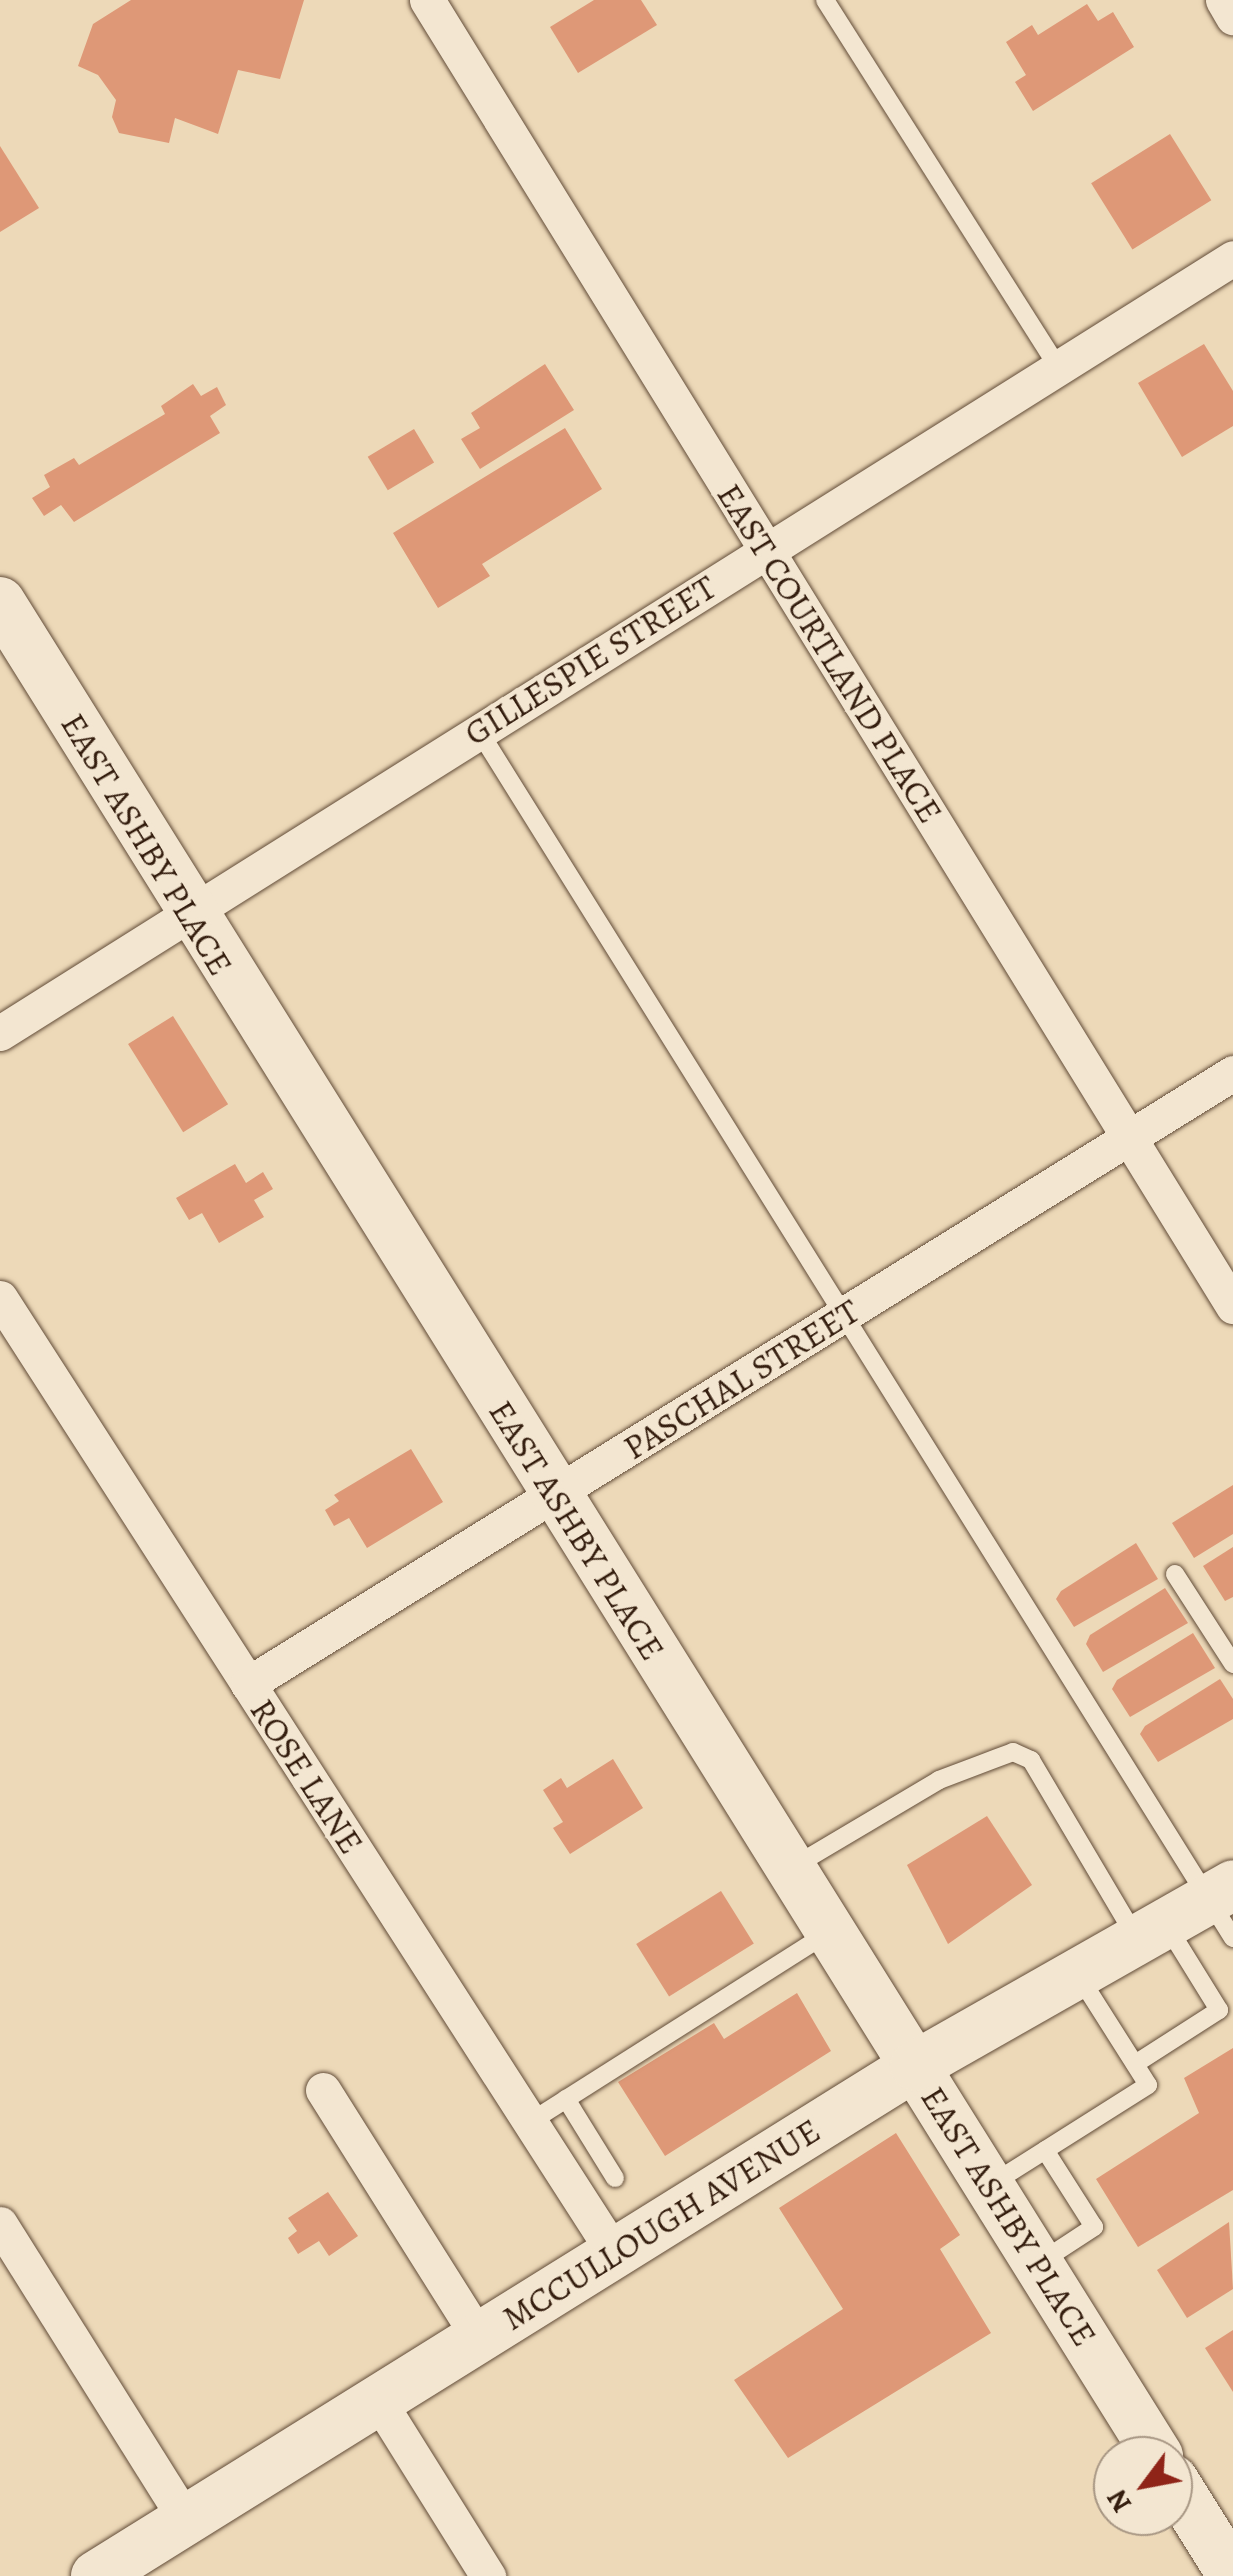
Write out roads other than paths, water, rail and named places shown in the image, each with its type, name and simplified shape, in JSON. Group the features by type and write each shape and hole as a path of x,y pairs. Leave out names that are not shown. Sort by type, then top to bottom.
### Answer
{"main road":[{"name":"EAST ASHBY PLACE","path":"0,602 188,912 1146,2436"},
{"name":"MCCULLOUGH AVENUE","path":"96,2576 915,2066 1151,1932 1225,1908"},
{"path":"1193,2512 1233,2576"}],"street":[{"name":"EAST COURTLAND PLACE","path":"427,0 1233,1306"},
{"name":"GILLESPIE STREET","path":"0,1033 1233,258"},
{"name":"PASCHAL STREET","path":"248,1684 1233,1073"},
{"name":"ROSE LANE","path":"0,1298 615,2254"},
{"path":"324,2090 479,2338"},
{"path":"0,2224 186,2520"},
{"path":"378,2400 488,2576"}],"lane":[{"path":"824,0 1058,368"},
{"path":"478,730 842,1317 1225,1908"},
{"path":"1175,1574 1233,1664"},
{"path":"791,1868 939,1780 1013,1752 1031,1760 1151,1932 1219,2010 1135,2064"},
{"path":"530,2122 830,1932"},
{"path":"990,2185 1148,2085 1077,1973"},
{"path":"566,2099 615,2178"},
{"path":"1039,2264 1094,2227 1046,2150"}]}
